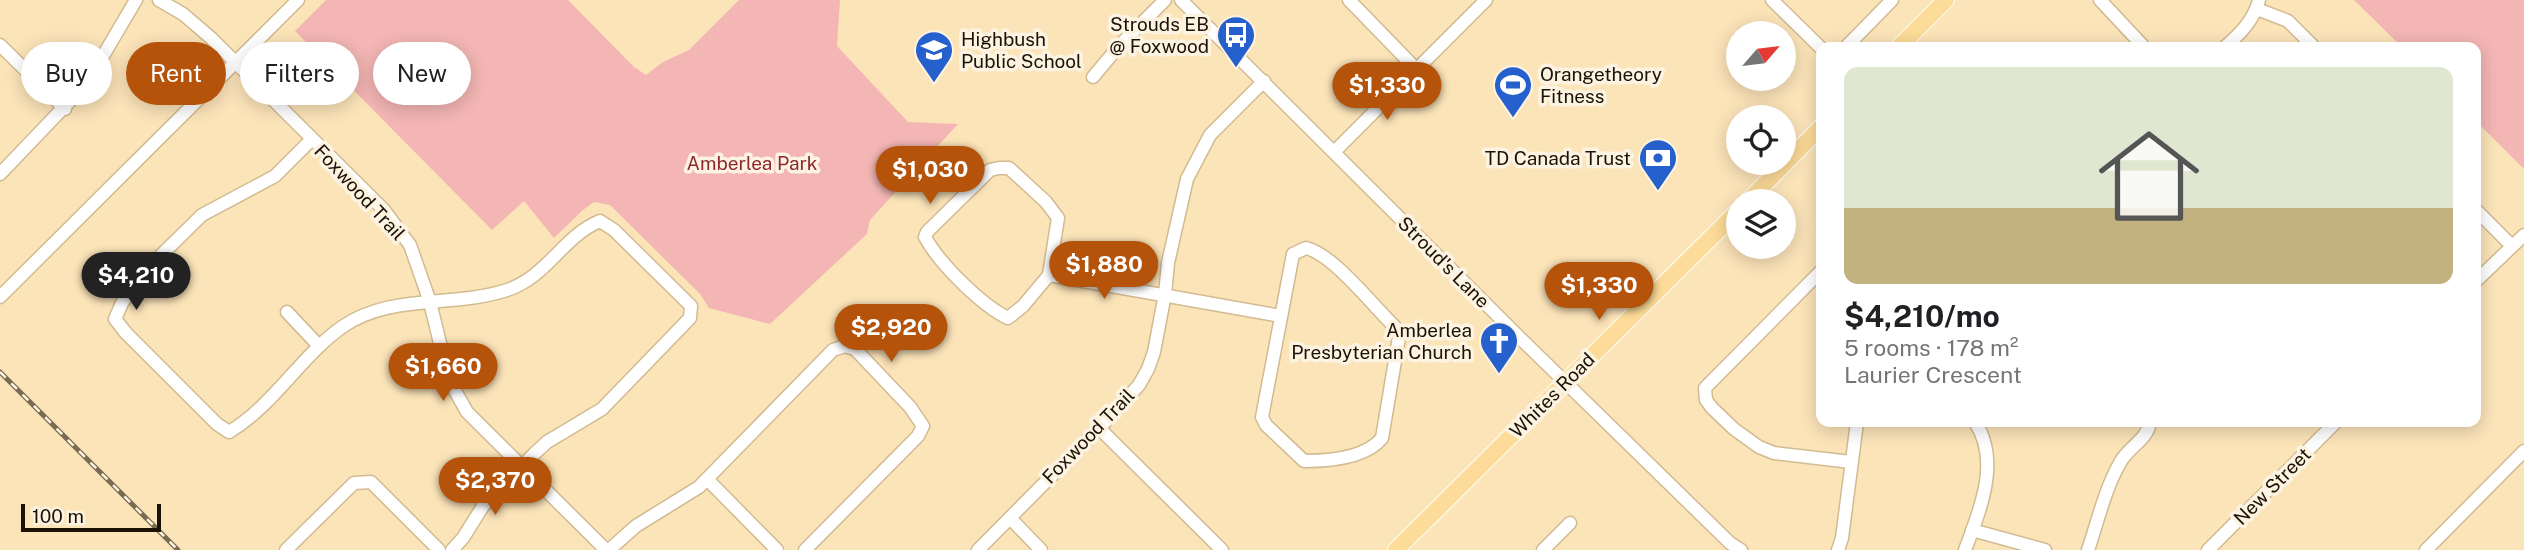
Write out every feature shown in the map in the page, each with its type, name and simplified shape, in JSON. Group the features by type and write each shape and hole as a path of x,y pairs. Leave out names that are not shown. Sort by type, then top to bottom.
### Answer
{"main road":[{"path":"1904,42 1946,0"},
{"path":"1760,189 1816,132"},
{"name":"Whites Road","path":"1396,550 1726,223"}],"street":[{"path":"0,174 87,83 135,0"},
{"name":"Foxwood Trail","path":"159,0 183,13 384,210 410,246 430,302 449,380 467,412 608,550"},
{"path":"0,297 298,0"},
{"path":"1093,77 1119,46 1165,0"},
{"name":"Stroud's Lane","path":"1181,0 1566,382 1730,543 1741,550"},
{"path":"1349,0 1417,70"},
{"path":"1334,152 1486,0"},
{"path":"1772,0 1816,43"},
{"path":"1851,42 1892,0"},
{"path":"2100,0 2139,42"},
{"path":"2231,42 2244,30 2258,5 2288,21 2309,42"},
{"path":"0,45 65,109"},
{"name":"Foxwood Trail","path":"978,550 1100,428 1139,385 1148,369 1187,179 1210,135 1264,81"},
{"path":"312,139 275,176 202,215 146,270 122,303 115,318 126,333 217,424 229,432 250,417 319,346 343,326 367,313 387,307 507,290 541,271 586,226 600,221 614,230 691,306 690,318 602,409 547,442 483,506 452,550"},
{"path":"1009,168 1046,202 1058,218 1049,275 1023,306 1008,318 991,309 933,251 925,237 990,170 1009,168"},
{"path":"2481,215 2512,246"},
{"path":"2481,276 2524,235"},
{"path":"1306,248 1330,260 1395,327 1399,337 1382,438 1377,445 1345,456 1322,461 1304,461 1266,425 1262,416 1281,316 1293,254 1306,248"},
{"path":"1049,275 1281,316"},
{"path":"1816,276 1705,388 1706,400 1734,429 1759,447 1774,453 1851,462"},
{"path":"287,312 319,346"},
{"path":"608,550 636,526 699,487 834,350 845,346 855,349 910,407 923,426 918,436 805,550"},
{"path":"1838,550 1842,538 1856,427"},
{"path":"1965,550 1988,474 1987,446 1978,427"},
{"path":"2088,550 2115,472 2124,456 2143,438 2149,427"},
{"name":"New Street","path":"2208,550 2331,427"},
{"path":"1100,428 1222,550"},
{"path":"2426,550 2524,451"},
{"path":"707,479 777,550"},
{"path":"286,550 354,484 371,482 439,550"},
{"path":"1010,518 1041,550"},
{"path":"1543,550 1570,523"},
{"path":"1972,530 2045,550"}],"green space":[{"name":"Amberlea Park","path":"326,0 568,0 634,67 646,75 663,62 689,50 739,0 840,0 837,46 908,122 958,124 870,220 867,234 770,324 709,308 700,294 610,205 594,202 554,238 524,201 492,230 359,96 359,42 306,42 295,31"},
{"path":"2354,0 2524,0 2524,169 2481,126 2481,42 2397,42"}],"railway":[{"path":"0,372 178,550"}],"place":[{"name":"Strouds EB @ Foxwood","path":"1236,69"},
{"name":"Highbush Public School","path":"934,84"},
{"name":"Orangetheory Fitness","path":"1513,119"},
{"name":"TD Canada Trust","path":"1658,192"},
{"name":"Amberlea Presbyterian Church","path":"1499,375"}]}
